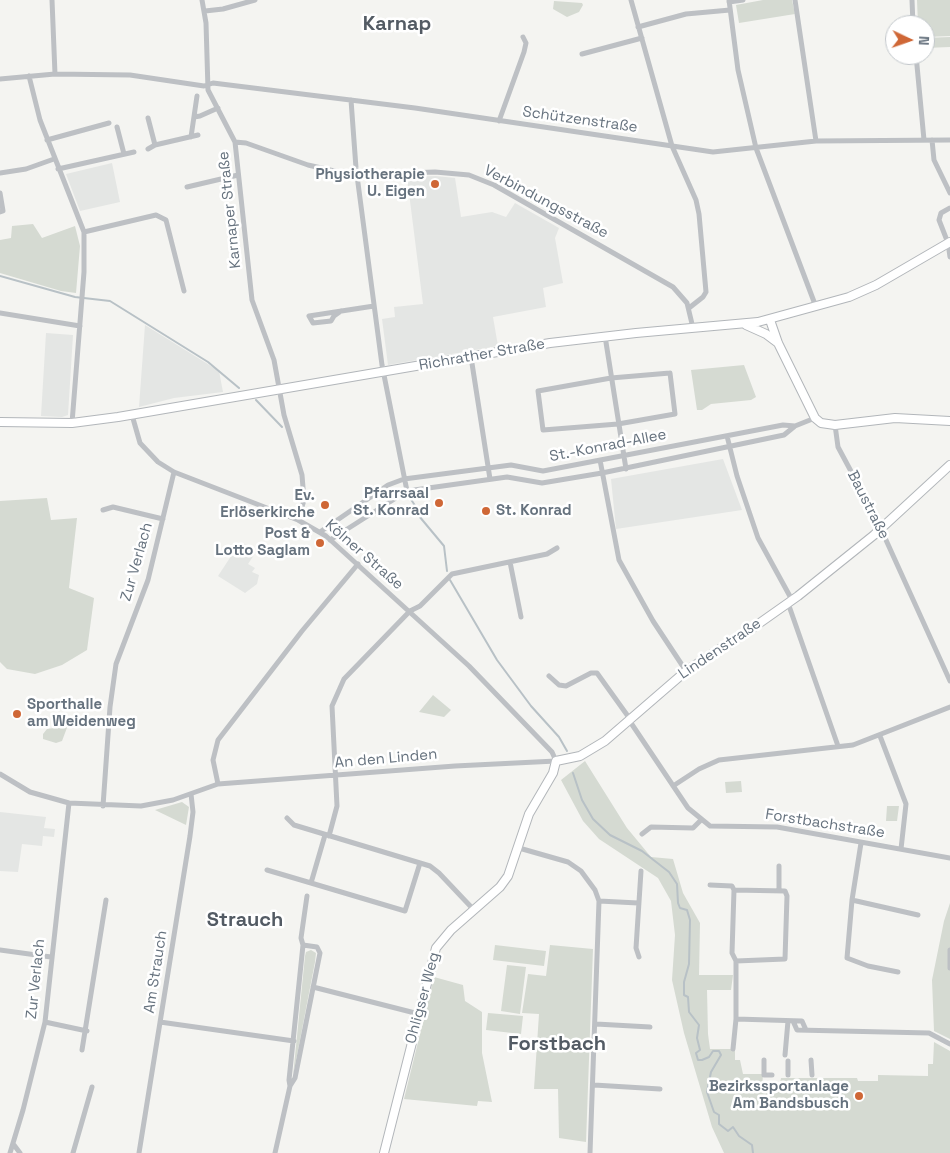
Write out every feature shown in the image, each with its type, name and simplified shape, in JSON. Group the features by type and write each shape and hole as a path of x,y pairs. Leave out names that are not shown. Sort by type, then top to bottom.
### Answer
{"main road":[{"name":"Richrather Straße","path":"0,422 72,423 281,390 471,356 605,336 770,320 849,297 876,285 949,242"},
{"path":"766,334 766,326 770,320"},
{"path":"770,320 778,344 816,418 824,424 836,425 894,418 950,421"},
{"path":"742,324 766,334 778,344"},
{"name":"Lindenstraße","path":"556,761 574,758 589,752 630,720 686,671 790,601 881,528 950,465"},
{"name":"Ohligser Weg","path":"384,1153 436,948 451,930 500,887 508,876 529,814 552,773 556,761"}],"street":[{"path":"52,0 55,74"},
{"name":"Karnaper Straße","path":"202,0 205,11 208,90 235,142 252,300 274,360 288,430 304,488 298,520"},
{"path":"205,11 223,9 255,0"},
{"path":"631,0 672,146 699,214 706,292 689,308"},
{"path":"742,0 729,1 738,70 756,148 816,308"},
{"path":"795,0 816,141"},
{"path":"912,0 913,15"},
{"path":"638,27 694,14 730,10"},
{"path":"499,121 524,52 526,42 523,37"},
{"path":"582,54 642,38"},
{"path":"917,65 924,140"},
{"name":"Schützenstraße","path":"0,79 55,74 130,75 178,84 208,85 213,83 351,100 713,152 816,141 950,140"},
{"path":"29,76 40,120 84,232 86,247 72,423"},
{"path":"191,137 197,96"},
{"path":"351,100 357,176 374,306 384,372 407,491"},
{"path":"194,116 200,116 218,108"},
{"path":"148,118 155,145"},
{"path":"47,140 110,123"},
{"path":"117,127 124,154"},
{"path":"148,149 155,145 198,135"},
{"path":"932,140 934,160 950,192"},
{"name":"Verbindungsstraße","path":"235,142 246,143 308,165 357,176 435,172 469,175 494,184 673,287 689,308 693,328"},
{"path":"58,169 134,152"},
{"path":"0,173 26,169 54,159"},
{"path":"187,188 238,175"},
{"path":"0,193 3,211 0,212"},
{"path":"950,208 941,213 939,220 949,242 950,257"},
{"path":"84,232 156,215 166,220 184,292"},
{"path":"341,311 334,316 332,321 313,323 310,316 313,314 374,306"},
{"path":"0,313 80,326"},
{"path":"605,336 626,469"},
{"path":"471,356 490,479"},
{"path":"670,373 675,414 618,424 543,430 538,391 611,378 670,373"},
{"name":"Kölner Straße","path":"132,415 140,444 158,462 174,472 298,520 330,540 469,666 525,722 552,752 556,761"},
{"name":"St.-Konrad-Allee","path":"330,540 407,491 507,477 539,484 626,469 784,435 795,426 816,418"},
{"name":"St.-Konrad-Allee","path":"320,532 388,485 404,479 514,465 543,471 784,425 795,426"},
{"name":"Baustraße","path":"836,425 838,447 881,528 950,681"},
{"path":"727,436 729,448 758,538 790,601 838,746"},
{"path":"600,460 619,560 653,621 686,671"},
{"name":"Zur Verlach","path":"103,806 112,684 117,659 148,580 174,472"},
{"path":"103,510 112,507 163,519"},
{"path":"310,883 337,809 332,706 336,693 344,679 410,611 420,606 452,574 547,554 557,548"},
{"path":"510,562 521,617"},
{"path":"218,784 213,760 218,740 302,631 358,564"},
{"path":"549,676 559,685 566,686 591,673 597,673 688,808 701,820 693,828 651,827 642,834"},
{"path":"673,786 698,769 728,758 853,745 950,708"},
{"path":"880,736 906,804 901,849"},
{"name":"An den Linden","path":"0,774 30,792 69,803 103,806 152,805 218,784 556,761"},
{"name":"Am Strauch","path":"139,1152 190,836 193,812 190,794"},
{"name":"Zur Verlach","path":"10,1153 14,1145 45,1022 69,803"},
{"path":"287,818 294,825 430,866 474,910"},
{"name":"Forstbachstraße","path":"701,820 710,826 777,827 950,858"},
{"path":"861,843 852,900 847,958 860,964 898,972"},
{"path":"519,848 568,862 582,870 595,890 599,901 594,1085 590,1153"},
{"path":"268,870 405,911 420,863"},
{"path":"779,866 779,890"},
{"path":"639,957 636,948 640,871"},
{"path":"710,885 732,886 734,890 732,954 736,962 734,1049"},
{"path":"734,890 779,890 785,891 787,896 785,959 736,962"},
{"path":"290,1086 289,1080 307,896"},
{"path":"82,1050 87,1031 106,900"},
{"path":"852,900 918,915"},
{"path":"599,901 638,903"},
{"path":"275,1153 290,1086 295,1078 319,950 317,947 303,945"},
{"path":"0,950 51,957"},
{"path":"950,950 950,968"},
{"path":"313,987 419,1014"},
{"path":"736,1019 802,1021 806,1030"},
{"path":"790,1021 798,1030 929,1033 950,1044"},
{"path":"785,1055 790,1021"},
{"path":"45,1022 87,1031"},
{"path":"160,1022 294,1041"},
{"path":"596,1024 650,1027"},
{"path":"764,1060 764,1075 772,1075"},
{"path":"811,1060 812,1075"},
{"path":"788,1061 788,1075"},
{"path":"594,1085 660,1089"},
{"path":"73,1153 92,1087"},
{"path":"14,1145 20,1153"},
{"path":"139,1152 146,1153"}],"shaded area":[{"path":"763,0 792,0 795,14 739,23 736,5"},
{"path":"917,0 950,0 950,36 935,37 935,15 918,15"},
{"path":"554,1 582,3 583,5 579,12 567,17 553,9"},
{"path":"950,37 950,47 935,48 935,38"},
{"path":"112,163 120,202 80,211 66,174"},
{"path":"436,176 455,178 461,217 492,212 506,217 515,203 559,228 555,238 563,283 543,288 546,307 493,317 498,346 388,365 382,319 395,317 394,307 423,304 407,177"},
{"path":"33,224 42,238 75,226 80,246 76,293 61,291 0,273 0,240 11,238 12,226"},
{"path":"145,325 219,371 223,392 174,398 139,407"},
{"path":"46,333 73,335 68,415 62,417 41,416"},
{"path":"744,365 756,397 751,400 711,404 702,410 697,410 691,370"},
{"path":"723,459 742,510 616,529 611,479"},
{"path":"47,498 51,520 77,518 69,588 94,598 87,650 62,665 35,674 7,669 0,662 0,501"},
{"path":"243,543 256,552 248,564 255,568 252,572 259,575 257,584 245,593 218,576 239,544"},
{"path":"433,695 451,710 444,717 419,712"},
{"path":"63,722 68,725 62,741 56,743 43,739 43,734 47,729 54,728"},
{"path":"585,761 627,828 651,857 673,859 683,893 700,923 699,975 733,975 731,990 707,990 710,1049 735,1049 735,1060 740,1060 743,1074 763,1074 762,1089 779,1089 781,1078 857,1078 858,1081 878,1081 878,1075 928,1076 928,1064 933,1064 934,1042 950,1051 950,1153 724,1153 712,1127 684,1033 672,980 675,935 671,901 658,878 599,839 583,821 561,780"},
{"path":"741,781 742,792 726,793 725,782"},
{"path":"182,802 189,807 186,825 155,810"},
{"path":"887,806 899,806 897,821 886,821"},
{"path":"0,812 46,817 44,828 55,829 54,837 43,836 42,846 22,844 18,872 0,871"},
{"path":"950,903 950,1039 934,1031 932,980 944,921"},
{"path":"495,945 546,951 544,966 493,960"},
{"path":"550,945 593,949 586,1142 559,1138 558,1089 534,1089 539,1014 522,1013 528,974 546,976"},
{"path":"311,950 316,953 315,962 293,1076 305,956 306,952"},
{"path":"507,965 526,967 520,1014 501,1011"},
{"path":"434,977 463,985 465,1001 482,1012 482,1053 492,1102 478,1101 477,1106 404,1099"},
{"path":"488,1013 523,1016 521,1034 486,1030"}],"waterway":[{"path":"0,276 75,297 110,301 208,362 239,388"},
{"path":"256,400 282,427"},
{"path":"410,498 419,516 444,546 447,571"},
{"path":"450,580 497,660 531,706 559,737 567,751"},
{"path":"573,773 582,800 593,819 610,835 642,851 669,872 677,884 678,903 680,908 687,910 690,920 689,964 684,982 684,995 688,997 689,1012 699,1025 697,1038 700,1050 696,1053 698,1060 709,1057 713,1051 719,1051 721,1055 711,1072 707,1092 714,1112 719,1115 719,1124 728,1131 733,1127 739,1136 752,1145 753,1153"}],"place":[{"name":"Physiotherapie U. Eigen","path":"435,184"},
{"name":"Pfarrsaal St. Konrad","path":"439,503"},
{"name":"Ev. Erlöserkirche","path":"325,505"},
{"name":"St. Konrad","path":"486,511"},
{"name":"Post & Lotto Saglam","path":"320,543"},
{"name":"Sporthalle am Weidenweg","path":"17,714"},
{"name":"Bezirkssportanlage Am Bandsbusch","path":"859,1096"}],"district":[{"name":"Karnap","path":"397,25"},
{"name":"Strauch","path":"245,921"},
{"name":"Forstbach","path":"557,1045"}]}
